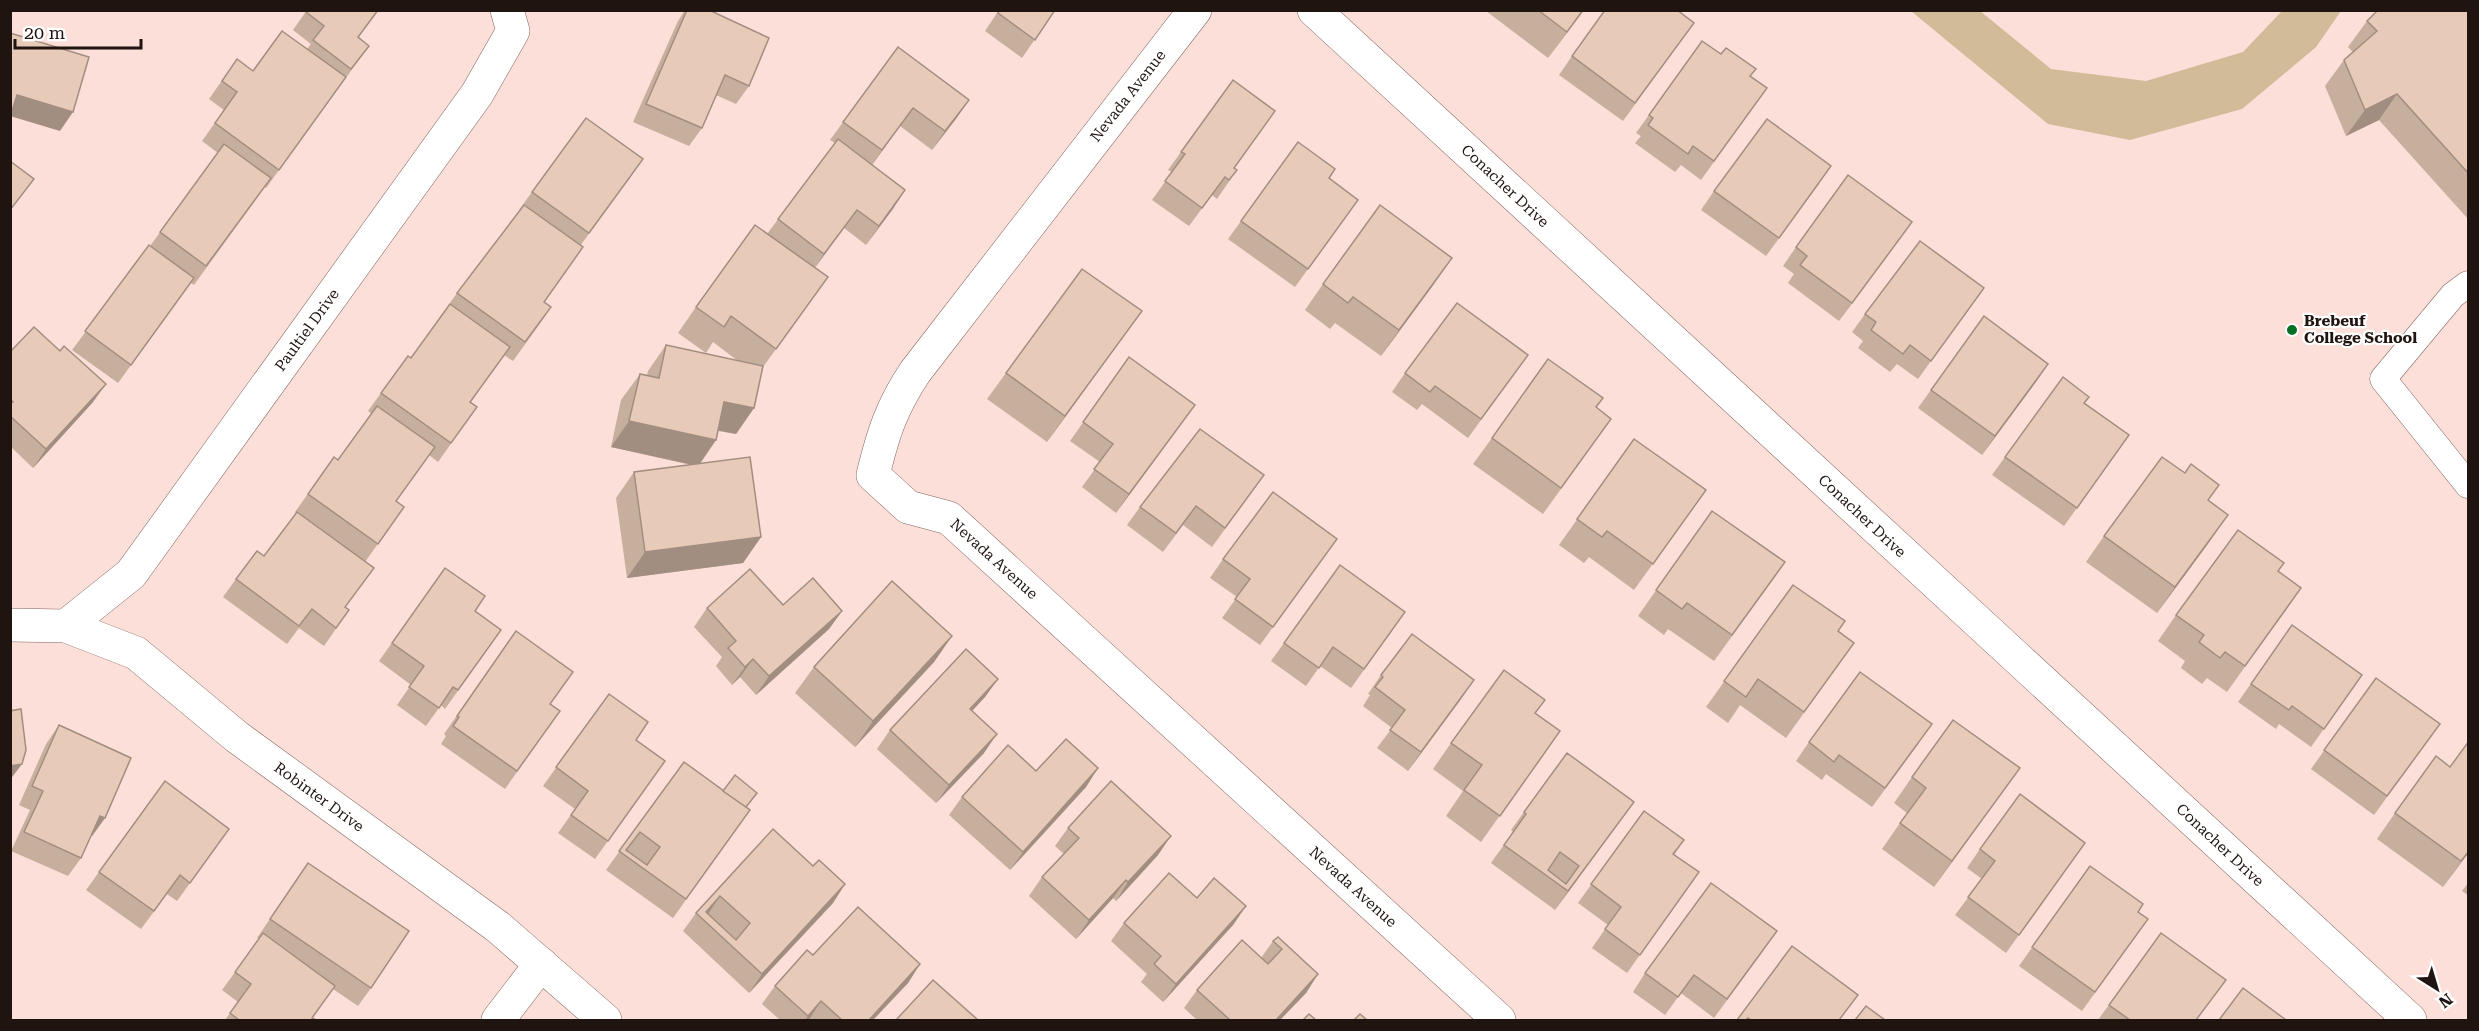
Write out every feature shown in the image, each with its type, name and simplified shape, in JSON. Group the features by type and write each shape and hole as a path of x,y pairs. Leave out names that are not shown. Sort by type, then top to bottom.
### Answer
{"street":[{"name":"Paultiel Drive","path":"66,626 131,574 477,94 513,31 507,10"},
{"name":"Nevada Avenue","path":"1195,10 915,372 894,407 883,433 873,475 908,507 949,518 1499,1020"},
{"name":"Conacher Drive","path":"1314,10 2410,1020"},
{"name":"Robinter Drive","path":"10,625 66,626 136,653 237,737 498,927 605,1020"},
{"path":"498,1020 541,964"}],"lane":[{"path":"2469,284 2453,295 2384,379 2469,485"}],"shaded area":[{"path":"1911,11 1980,11 2051,69 2146,81 2243,52 2282,11 2341,11 2316,47 2242,109 2130,140 2048,124"}],"building":[{"path":"307,10 378,10 358,37 369,46 351,69 313,40 324,26 306,12"},
{"path":"687,10 709,10 769,38 749,86 725,75 702,128 646,104"},
{"path":"999,10 1055,10 1035,40 998,13"},
{"path":"1538,10 1583,10 1567,32"},
{"path":"1605,10 1677,10 1694,23 1635,103 1572,56"},
{"path":"2378,10 2469,10 2469,174 2397,94 2365,110 2344,60 2377,31 2367,21"},
{"path":"282,31 346,77 279,170 215,123 237,92 222,81 237,59 253,71"},
{"path":"10,33 89,57 73,112 17,95 10,117"},
{"path":"1702,41 1721,54 1726,48 1756,69 1750,76 1767,88 1714,161 1693,146 1688,154 1648,125 1653,118 1649,115"},
{"path":"898,47 969,100 945,131 913,108 882,150 843,122"},
{"path":"1233,80 1275,111 1234,168 1237,170 1229,180 1225,177 1202,208 1165,181 1185,154 1181,152"},
{"path":"586,118 643,159 589,233 532,192"},
{"path":"1767,119 1831,166 1779,238 1714,191"},
{"path":"838,139 905,190 879,226 857,210 824,254 778,219"},
{"path":"1298,142 1335,169 1329,178 1358,200 1308,269 1241,221"},
{"path":"224,144 271,178 206,266 160,232"},
{"path":"10,161 34,179 10,210"},
{"path":"1848,175 1912,222 1852,303 1800,265 1807,256 1796,247"},
{"path":"524,205 583,247 544,302 551,307 525,342 457,293"},
{"path":"1380,205 1452,258 1399,330 1353,297 1348,303 1323,284"},
{"path":"755,225 828,277 776,349 731,316 724,327 696,307"},
{"path":"1920,241 1984,288 1931,361 1910,345 1903,354 1871,330 1876,322 1865,314"},
{"path":"149,245 194,278 131,365 85,331"},
{"path":"1082,269 1142,311 1065,416 1006,373"},
{"path":"1457,303 1528,355 1481,419 1435,386 1430,392 1405,373"},
{"path":"450,304 510,347 470,402 477,407 451,443 381,393 408,356 411,358"},
{"path":"1984,316 2048,364 1995,436 1931,390"},
{"path":"34,327 60,351 64,346 106,384 46,449 10,416 10,404 13,402 10,399 10,352"},
{"path":"666,345 763,366 754,408 724,402 716,440 629,421 640,374 659,378"},
{"path":"1129,357 1195,405 1129,494 1094,469 1113,444 1083,422"},
{"path":"1548,359 1603,398 1596,407 1611,419 1561,488 1492,438"},
{"path":"2063,377 2089,397 2084,403 2129,435 2077,508 2005,457"},
{"path":"377,406 435,447 396,501 404,507 378,544 308,494 334,457 338,460"},
{"path":"1200,429 1264,475 1225,528 1196,506 1176,533 1140,507"},
{"path":"1634,439 1706,490 1653,564 1607,531 1602,537 1577,519"},
{"path":"750,457 761,537 645,552 634,472"},
{"path":"2162,457 2185,473 2191,464 2219,485 2208,500 2228,515 2175,587 2104,536"},
{"path":"1273,492 1337,539 1273,627 1235,599 1250,579 1223,559"},
{"path":"1712,511 1785,562 1732,635 1687,603 1682,609 1656,590"},
{"path":"297,512 374,568 345,607 349,610 336,628 312,609 299,626 236,579 257,551 264,556"},
{"path":"2238,530 2284,563 2278,571 2301,588 2245,666 2225,652 2220,658 2199,642 2204,635 2176,615"},
{"path":"1340,565 1405,612 1364,669 1333,647 1319,668 1284,643"},
{"path":"445,568 485,596 475,611 501,630 458,690 453,687 439,708 409,687 424,666 392,643"},
{"path":"750,569 783,605 813,578 842,611 769,676 753,659 745,667 728,648 736,641 707,608"},
{"path":"892,581 952,636 873,721 814,667"},
{"path":"1793,585 1845,621 1838,631 1854,643 1804,712 1758,679 1746,697 1724,681"},
{"path":"2292,625 2362,675 2324,729 2292,706 2289,710 2251,684"},
{"path":"516,631 573,672 550,704 560,711 517,771 453,726 459,717 457,716"},
{"path":"1412,634 1474,680 1421,752 1390,730 1405,710 1375,687 1383,677 1381,675"},
{"path":"966,649 998,679 970,709 997,734 949,785 890,730"},
{"path":"1504,670 1545,700 1535,713 1560,731 1500,816 1464,790 1482,765 1451,743"},
{"path":"1860,672 1932,724 1885,788 1839,755 1834,762 1809,742"},
{"path":"2376,678 2440,724 2387,796 2324,750"},
{"path":"609,694 648,722 636,740 665,761 608,841 571,815 588,791 556,767"},
{"path":"21,709 26,750 22,764 10,766 10,711"},
{"path":"1953,720 2020,768 1952,861 1900,823 1926,788 1912,777"},
{"path":"59,725 131,758 105,818 100,816 81,858 24,832 43,791 32,786"},
{"path":"1066,739 1098,768 1023,852 962,797 1008,745 1036,771"},
{"path":"2469,741 2469,851 2461,861 2395,813 2436,756 2450,767"},
{"path":"1567,753 1634,802 1568,891 1504,845 1526,814 1524,812","holes":["1560,852 1579,866 1566,884 1548,870"]},
{"path":"684,762 750,810 686,899 619,851","holes":["640,832 660,847 647,865 626,850"]},
{"path":"735,775 757,793 746,807 723,791"},
{"path":"165,781 229,829 190,883 180,875 154,911 99,872"},
{"path":"1111,781 1171,836 1089,920 1042,877 1079,838 1068,828"},
{"path":"2020,794 2085,843 2019,935 1968,897 1995,861 1980,849"},
{"path":"1644,811 1684,840 1673,854 1699,872 1640,955 1605,929 1621,907 1591,884"},
{"path":"773,829 813,866 819,860 845,884 762,974 696,913","holes":["720,896 750,923 736,940 706,912"]},
{"path":"308,863 409,931 371,988 270,919"},
{"path":"2090,866 2143,904 2138,912 2148,919 2095,992 2032,947"},
{"path":"1169,873 1197,898 1214,878 1246,906 1176,984 1154,964 1161,956 1124,923"},
{"path":"1711,883 1777,931 1727,999 1694,975 1678,997 1645,973"},
{"path":"858,907 920,964 869,1020 842,1020 821,1001 808,1016 775,986 807,950 813,955"},
{"path":"263,933 335,986 312,1018 316,1020 239,1020 230,1013 251,984 235,972"},
{"path":"2161,933 2226,980 2196,1020 2130,1020 2109,1005"},
{"path":"1278,937 1318,974 1276,1020 1230,1020 1197,990 1242,940 1268,964 1282,949 1273,941"},
{"path":"1792,946 1858,995 1839,1020 1751,1020 1748,1018 1737,1020"},
{"path":"933,980 978,1020 896,1020"},
{"path":"2243,988 2286,1020 2219,1020"},
{"path":"1866,1006 1885,1020 1855,1020"},
{"path":"1309,1014 1316,1020 1303,1020"},
{"path":"1360,1014 1367,1020 1354,1020"}],"place":[{"name":"Brebeuf College School","path":"2292,330"}]}
